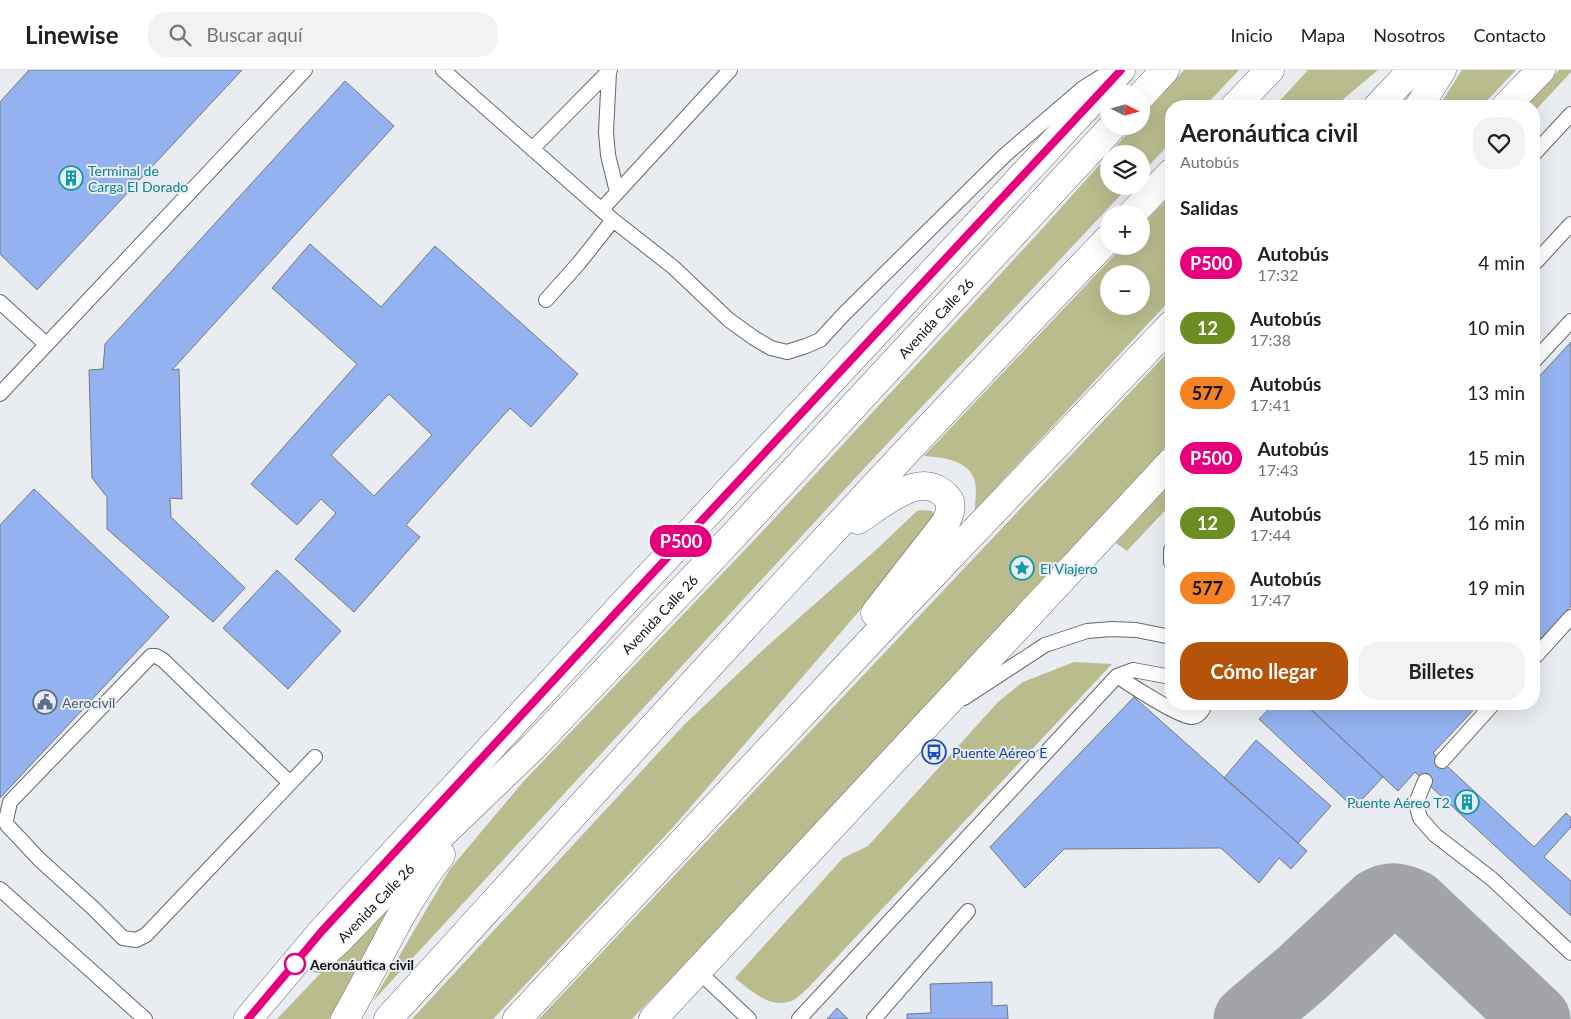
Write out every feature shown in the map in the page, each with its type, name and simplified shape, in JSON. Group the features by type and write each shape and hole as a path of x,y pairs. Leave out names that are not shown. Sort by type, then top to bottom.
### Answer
{"main road":[{"name":"Avenida Calle 26","path":"248,1019 335,917 1121,70"},
{"path":"1150,86 1165,70"},
{"path":"1241,100 1270,70"},
{"path":"1258,100 1281,70"},
{"path":"1384,100 1412,70"},
{"path":"1423,100 1442,70"},
{"path":"1512,100 1541,70"},
{"name":"Avenida Calle 26","path":"248,1019 338,941 426,850 533,746 722,548 1105,135"},
{"path":"1141,205 1165,179"},
{"path":"388,1019 651,729 929,428 1100,248"},
{"path":"517,1019 905,604 1165,330"},
{"path":"653,1019 1165,468"},
{"path":"766,754 942,527 950,512 950,501 939,489 929,486 917,486 888,500 824,543"},
{"path":"345,1019 425,876 533,746"}],"lane":[{"path":"0,394 305,70"},
{"path":"443,70 613,220 673,268 729,320 771,348 787,352 820,340 1005,154 1082,88 1113,70"},
{"path":"602,209 730,70"},
{"path":"532,149 610,71"},
{"path":"610,71 606,132 608,155 617,192"},
{"path":"1540,148 1571,114"},
{"path":"546,300 579,263 613,220"},
{"path":"1540,258 1571,224"},
{"path":"0,302 46,344"},
{"path":"1540,355 1571,321"},
{"path":"1540,651 1571,616"},
{"path":"928,722 1044,645 1059,639 1087,631 1112,629 1136,630 1165,636"},
{"path":"290,783 163,660 152,656 10,802 6,820 7,825 40,860 123,938 136,940 146,935 315,757"},
{"path":"799,1019 1117,676 1133,670 1165,676"},
{"path":"1117,676 1165,704"},
{"path":"1176,710 1190,717 1197,715 1201,710"},
{"path":"1442,761 1488,710"},
{"path":"1425,780 1416,803 1420,818 1434,835 1492,879 1571,953"},
{"path":"0,889 145,1019"},
{"path":"874,1019 968,911"},
{"path":"698,971 749,1019"}],"green space":[{"path":"1184,70 1239,70 1211,100 1165,100 1165,148 1150,164 1150,145 1117,145 1126,135 1150,135 1150,108"},
{"path":"1308,70 1378,70 1342,100 1280,100"},
{"path":"1462,70 1516,70 1488,100 1443,100"},
{"path":"1559,70 1571,70 1540,106 1540,100 1531,100"},
{"path":"1100,164 1100,195 1121,195 1111,205 1100,205 1100,217 871,461 373,1001 450,869 523,782 760,534"},
{"path":"1165,201 1165,305 975,510 975,482 967,469 954,461 924,456 1100,270 1100,315 1150,315 1150,265 1105,265 1114,255 1150,255 1150,217"},
{"path":"1165,355 1165,448 812,831 632,1019 539,1019"},
{"path":"1165,490 1165,510 1127,551 1116,543"},
{"path":"917,511 932,511 935,516 867,602 676,824 493,1019 412,1019 685,724 764,649"},
{"path":"1074,662 1112,664 808,988 795,999 779,1003 755,994 735,978 843,858 868,846 998,702 1023,682"},
{"path":"397,893 329,1019 277,1019"}],"building":[{"name":"Terminal de Carga El Dorado","path":"29,70 242,70 37,290 0,254 0,102"},
{"path":"345,81 394,126 172,370 179,369 182,499 170,498 171,517 245,588 213,622 107,529 107,497 92,478 89,370 103,369 105,344"},
{"path":"310,244 381,307 435,246 578,374 531,427 510,408 406,525 420,537 354,612 295,559 336,513 321,499 297,525 251,484 357,364 272,288","holes":["389,394 432,435 374,496 331,455"]},
{"path":"1571,342 1571,606 1540,640 1540,376"},
{"name":"Aerocivil","path":"34,489 169,617 0,798 0,525"},
{"path":"277,570 341,631 288,689 223,628"},
{"path":"1134,697 1307,851 1291,869 1279,858 1259,883 1221,848 1064,849 1025,888 990,847"},
{"path":"1268,710 1311,710 1383,777 1354,808 1259,719"},
{"name":"Puente Aéreo T2","path":"1311,710 1473,710 1433,753 1534,847 1566,813 1571,818 1571,827 1544,857 1571,881 1571,916 1415,772 1398,791"},
{"path":"1256,740 1331,806 1298,843 1224,778"},
{"path":"992,982 992,1006 1007,1005 1008,1019 907,1019 907,1014 931,1013 930,984"},
{"path":"837,1008 848,1019 827,1019"}],"taxiway":[{"path":"1248,1019 1301,974 1377,903 1391,898 1414,904 1536,1019"}],"bus line":[{"name":"P500","path":"248,1019 322,931 1121,70"}],"place":[{"name":"Terminal de Carga El Dorado","path":"71,178"},
{"name":"El Viajero","path":"1022,568"},
{"name":"Aerocivil","path":"45,702"},
{"name":"Puente Aéreo E","path":"934,752"},
{"name":"Puente Aéreo T2","path":"1467,802"},
{"name":"Aeronáutica civil","path":"295,964"}]}
